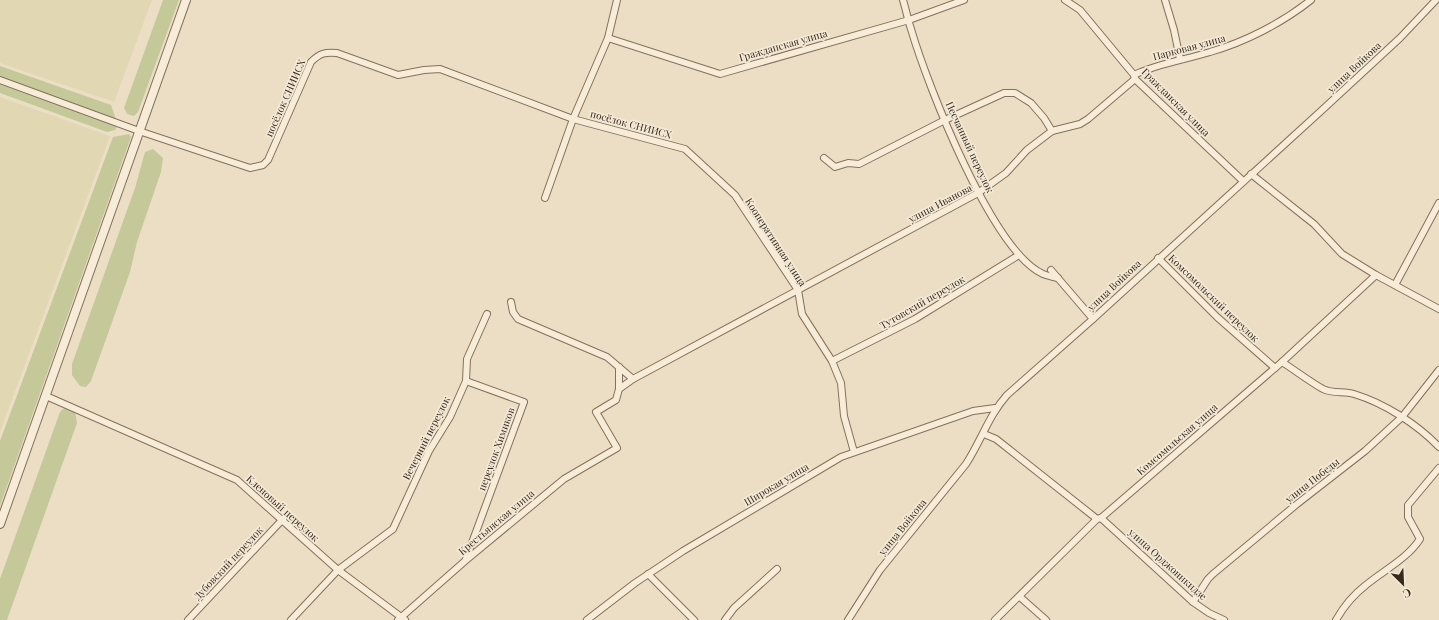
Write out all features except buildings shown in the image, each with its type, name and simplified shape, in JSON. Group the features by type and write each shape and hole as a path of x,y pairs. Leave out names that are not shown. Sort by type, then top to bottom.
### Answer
{"street":[{"path":"0,524 186,0"},
{"name":"посёлок СНИИСХ","path":"545,198 572,118 608,38 617,0"},
{"name":"Песчанный переулок","path":"903,0 910,28 944,120 978,194 1019,255 1042,274 1058,278"},
{"name":"Гражданская улица","path":"608,38 720,74 909,20 964,0"},
{"path":"1165,0 1174,30 1180,59"},
{"name":"Парковая улица","path":"1135,77 1146,69 1233,45 1261,31 1311,0"},
{"name":"улица Войкова","path":"848,620 880,570 966,464 984,434 996,408 1007,394 1093,319 1400,38 1436,0"},
{"name":"Гражданская улица","path":"1069,1 1080,10 1135,77 1243,181"},
{"name":"посёлок СНИИСХ","path":"139,131 250,168 263,165 271,154 311,62 321,53 327,52 337,53 398,75 424,70 440,69 572,118 685,149"},
{"name":"улица Иванова","path":"619,388 736,323 978,194 1006,173 1027,150 1052,131 1080,124 1088,119 1135,77"},
{"path":"0,80 139,131"},
{"path":"824,158 835,167 848,163 859,164 944,120 1004,93 1016,94 1031,103 1044,118 1052,131"},
{"name":"Кооперативная улица","path":"685,149 735,195 798,290 802,314 832,361 841,383 844,416 854,452"},
{"path":"1251,174 1314,224 1342,254 1376,275 1439,309"},
{"path":"1395,285 1439,203"},
{"name":"Тутовский переулок","path":"832,361 914,319 1019,255"},
{"name":"Комсомольский переулок","path":"1158,258 1217,317 1275,368"},
{"path":"1051,270 1093,319"},
{"name":"Комсомольская улица","path":"995,620 1099,518 1282,362 1376,275"},
{"path":"511,302 512,312 518,319 607,357 633,379"},
{"name":"Вечерний переулок","path":"291,620 338,570 393,529 429,451 450,417 466,381 468,359 487,314"},
{"path":"1282,362 1324,390 1350,392 1366,398 1402,418 1431,439 1439,447"},
{"path":"619,388 620,368"},
{"name":"улица Победы","path":"1193,602 1208,579 1297,504 1365,452 1402,418 1439,370"},
{"name":"переулок Химиков","path":"466,381 524,402 466,561"},
{"name":"Крестьянская улица","path":"401,619 466,561 564,479 617,448 596,412 616,400 619,388"},
{"name":"Кленовый переулок","path":"46,396 237,480 283,519 338,570 401,619"},
{"name":"Широкая улица","path":"587,620 614,598 648,574 815,471 854,452 972,411 996,408"},
{"name":"улица Орджоникидзе","path":"984,434 1002,444 1099,518 1193,602 1209,613 1224,620"},
{"path":"1336,620 1346,604 1360,590 1396,563 1417,544 1420,539 1408,517 1408,505 1439,468"},
{"name":"Дубовский переулок","path":"188,620 283,519"},
{"path":"725,620 734,608 777,569"},
{"path":"648,574 694,620"},
{"path":"1020,597 1046,620"}],"shaded area":[{"path":"0,0 152,0 114,102 0,63"},
{"path":"0,97 110,136 0,432"}],"green space":[{"path":"163,0 179,0 138,112 134,116 127,114 124,108"},
{"path":"0,66 111,105 118,125 115,130 107,132 0,93"},
{"path":"129,134 131,137 0,506 0,441 113,137"},
{"path":"153,149 163,158 161,172 137,242 130,272 91,381 86,387 80,386 72,375 72,364 135,188 145,152"},
{"path":"64,408 75,412 77,423 7,620 0,620 0,579 60,412"}]}
